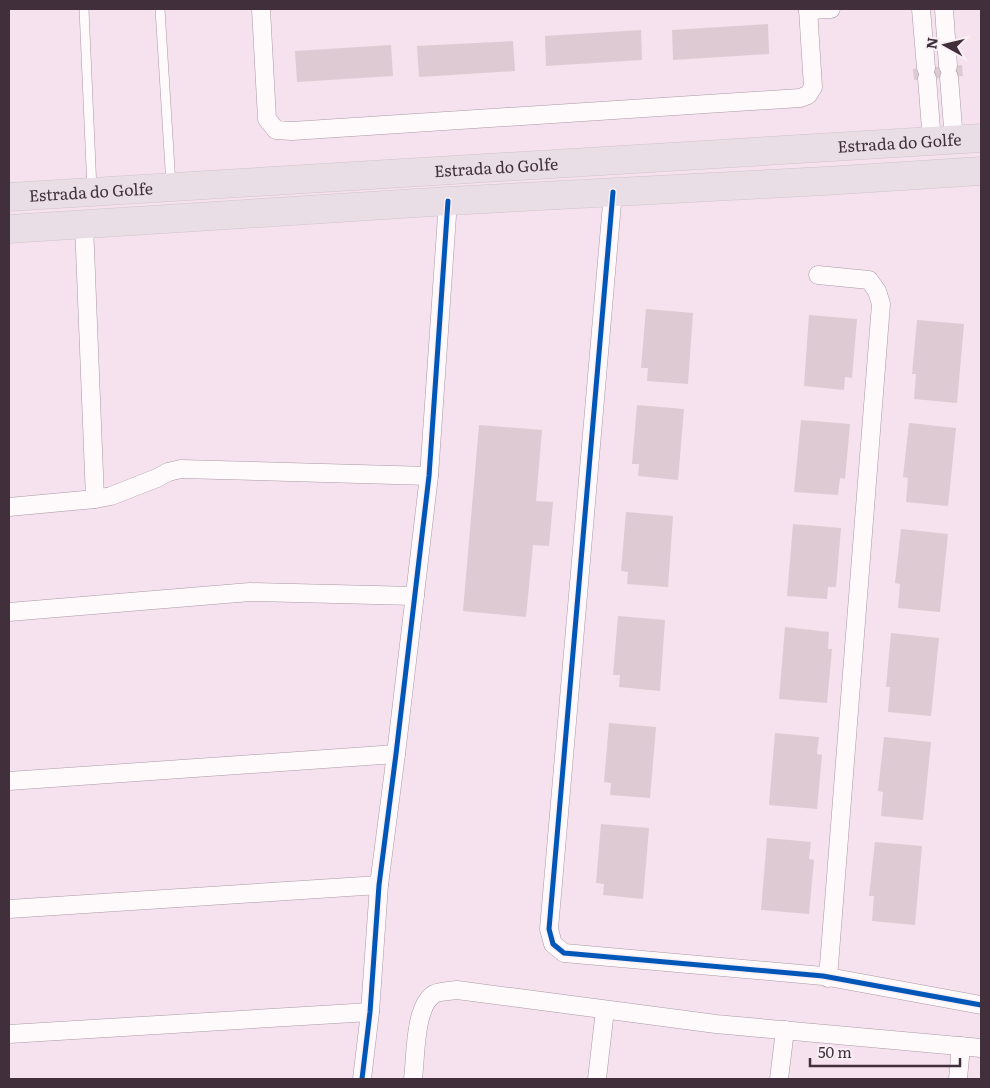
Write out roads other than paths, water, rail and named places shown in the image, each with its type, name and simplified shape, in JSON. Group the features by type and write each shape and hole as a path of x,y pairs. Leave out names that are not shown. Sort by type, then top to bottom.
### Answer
{"highway":[{"name":"Estrada do Golfe","path":"9,197 981,138"},
{"name":"Estrada do Golfe","path":"9,229 448,201 981,171"}],"street":[{"path":"261,9 267,119 276,130 292,131 800,98 808,95 813,87 808,10 831,9"},
{"path":"921,9 927,73 943,141"},
{"path":"943,141 949,71 944,9"},
{"path":"613,192 549,929 554,944 564,953 828,978 981,1005"},
{"path":"362,1079 370,1012 379,885 429,476 448,201"},
{"path":"84,224 95,499"},
{"path":"818,275 869,280 877,290 882,304 828,978"},
{"path":"9,507 111,496 168,472 181,469 429,476"},
{"path":"9,612 250,592 415,596"},
{"path":"9,782 396,754"},
{"path":"9,909 379,885"},
{"path":"413,1079 419,1019 426,1000 436,993 457,990 716,1024 981,1048"},
{"path":"597,1079 605,1010"},
{"path":"9,1034 370,1012"},
{"path":"779,1079 786,1030"},
{"path":"958,1079 961,1046"}],"lane":[{"path":"84,9 92,192"},
{"path":"160,9 171,187"}]}
